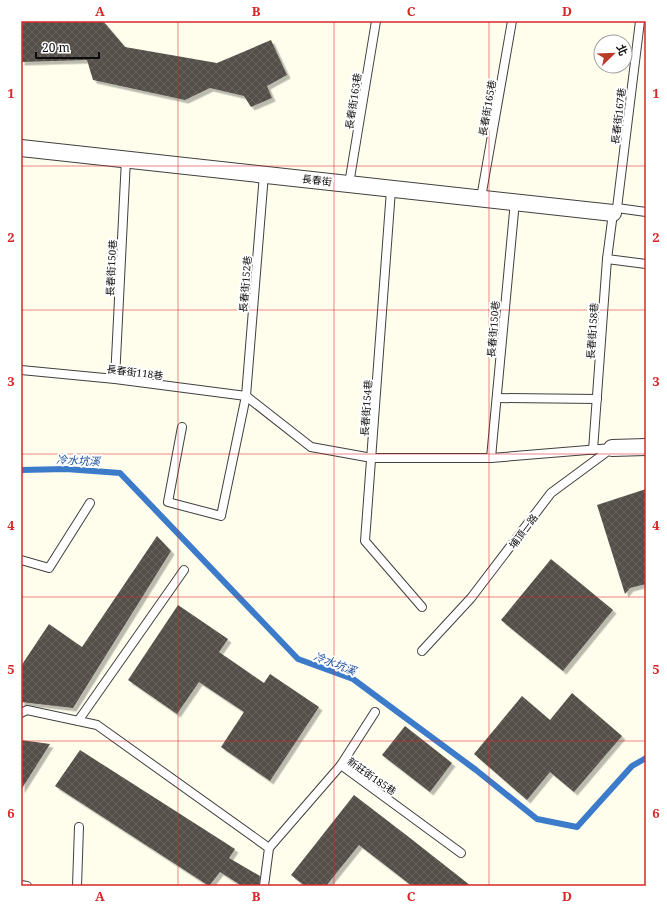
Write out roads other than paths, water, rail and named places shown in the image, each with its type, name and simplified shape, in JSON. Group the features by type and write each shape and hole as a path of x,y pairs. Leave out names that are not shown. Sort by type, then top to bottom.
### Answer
{"street":[{"name":"長春街","path":"21,148 264,174 391,190 615,211"},
{"path":"612,448 646,447"}],"lane":[{"name":"長春街163巷","path":"349,184 376,21"},
{"name":"長春街165巷","path":"481,198 512,21"},
{"name":"長春街167巷","path":"615,211 640,21"},
{"name":"長春街150巷","path":"115,379 126,159"},
{"name":"長春街152巷","path":"182,427 168,502 221,516 246,396 264,174"},
{"name":"長春街154巷","path":"391,190 365,541 422,607"},
{"name":"長春街150巷","path":"491,458 515,201"},
{"path":"615,211 646,212"},
{"name":"長春街158巷","path":"593,450 607,259 615,211"},
{"path":"607,259 646,264"},
{"name":"長春街118巷","path":"21,370 115,379 246,396"},
{"path":"246,396 310,447 372,458 491,458 612,448"},
{"path":"496,398 597,399"},
{"name":"埔頂一路","path":"422,651 471,598 551,493 612,448"},
{"path":"21,560 49,568 90,503"},
{"path":"78,721 184,570"},
{"path":"21,713 27,710 97,725 269,848 264,886"},
{"path":"341,765 375,712"},
{"name":"新莊街185巷","path":"269,848 341,765 461,854"},
{"path":"77,886 78,827"},
{"path":"21,885 27,886"}],"waterway":[{"name":"冷水坑溪","path":"21,470 66,469 120,473 298,659 353,679 476,770 537,819 577,827 632,766 646,758"}]}
